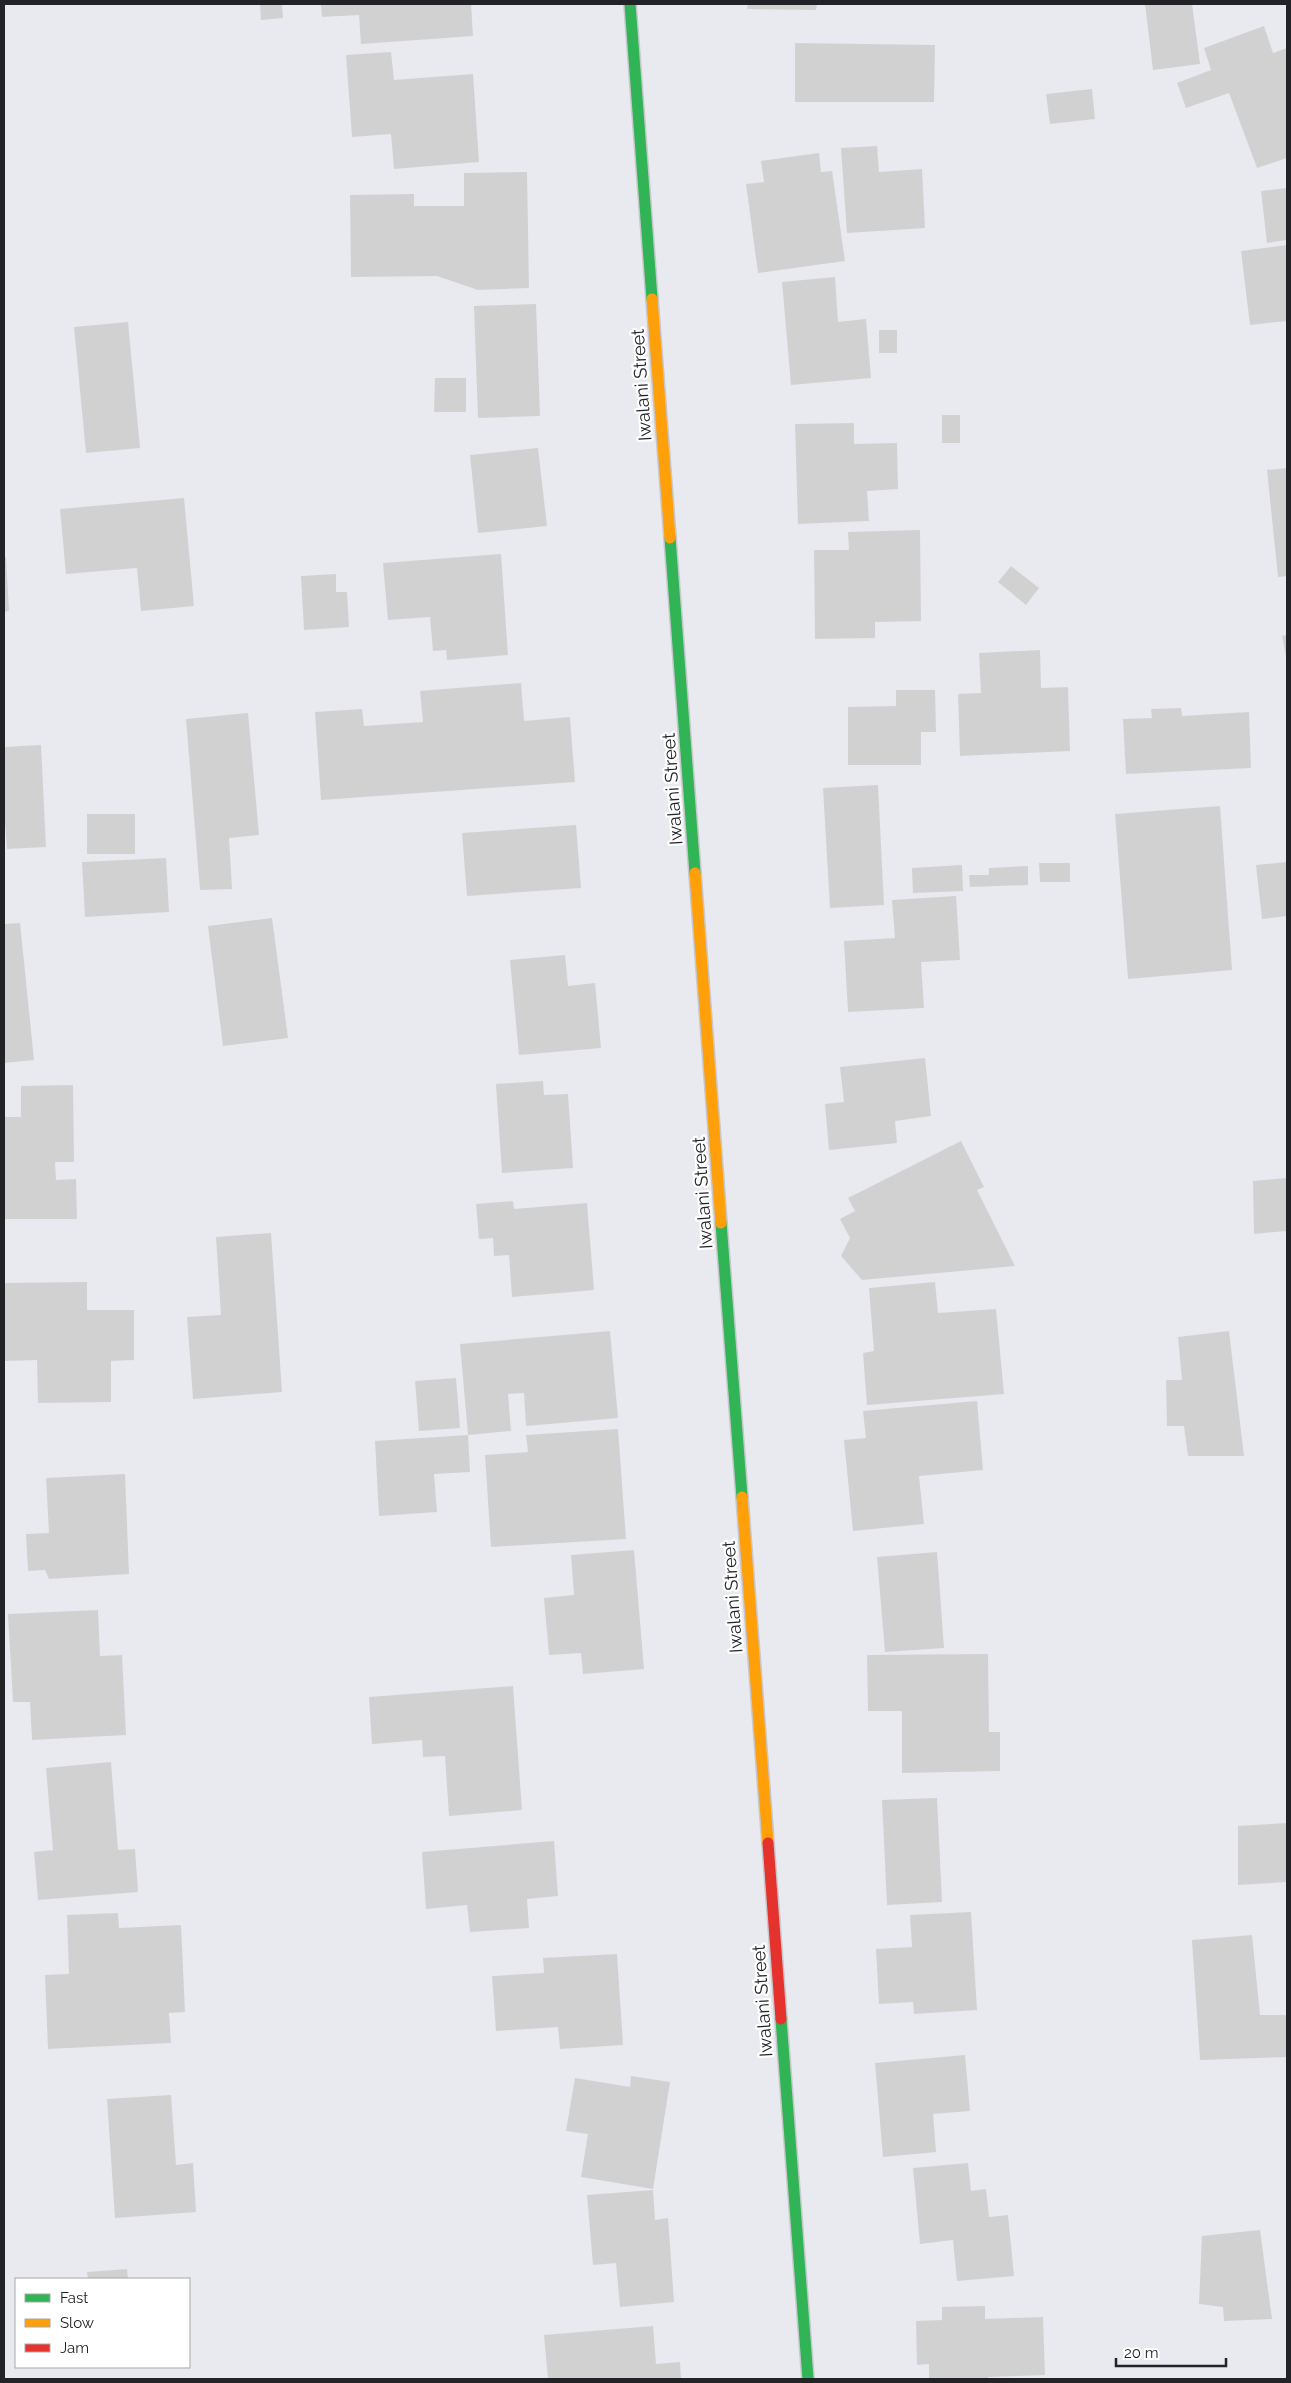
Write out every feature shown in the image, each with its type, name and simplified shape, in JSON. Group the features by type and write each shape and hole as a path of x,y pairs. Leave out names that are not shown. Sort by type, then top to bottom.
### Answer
{"street":[{"name":"Iwalani Street","path":"630,4 808,2379"}],"building":[{"path":"260,4 282,4 283,18 261,20"},
{"path":"321,4 471,4 473,36 361,44 359,15 322,17"},
{"path":"748,4 817,4 816,10 747,9"},
{"path":"1145,4 1192,4 1200,64 1153,70"},
{"path":"1264,26 1273,53 1287,48 1287,158 1257,168 1229,93 1186,108 1177,83 1211,70 1204,48"},
{"path":"795,43 935,45 934,102 795,102"},
{"path":"391,52 394,80 473,74 479,162 394,169 391,134 352,137 346,55"},
{"path":"1092,89 1095,119 1050,124 1046,94"},
{"path":"877,146 879,172 922,169 925,228 847,233 841,148"},
{"path":"819,153 821,172 832,171 845,261 758,273 746,184 764,182 761,161"},
{"path":"527,172 529,288 478,290 437,276 351,277 350,195 414,194 414,206 464,206 464,173"},
{"path":"1287,188 1287,240 1267,243 1261,191"},
{"path":"1287,245 1287,321 1250,325 1241,251"},
{"path":"835,277 838,322 866,319 871,378 791,385 782,282"},
{"path":"536,304 540,416 478,418 474,306"},
{"path":"128,322 140,448 86,453 74,327"},
{"path":"879,330 897,330 897,353 879,353"},
{"path":"435,378 466,378 466,412 434,412"},
{"path":"942,415 960,415 960,443 942,443"},
{"path":"854,423 854,444 897,443 898,489 867,491 869,521 798,524 795,424"},
{"path":"538,448 547,526 478,533 470,455"},
{"path":"1287,468 1287,576 1278,577 1267,470"},
{"path":"184,498 194,606 141,611 137,568 66,574 60,509"},
{"path":"920,530 921,621 875,622 875,638 815,639 814,550 849,550 848,532"},
{"path":"501,554 508,655 447,660 446,650 433,651 430,617 388,620 383,563"},
{"path":"4,557 6,557 9,611 4,612"},
{"path":"1011,566 1039,588 1026,605 998,582"},
{"path":"336,574 336,592 347,592 349,627 304,630 301,576"},
{"path":"1287,635 1287,656 1286,656 1282,636"},
{"path":"1040,650 1041,688 1068,687 1070,751 960,756 958,694 981,693 979,653"},
{"path":"521,683 524,721 570,717 575,782 321,800 315,712 362,709 364,726 423,722 420,691"},
{"path":"896,690 935,690 936,732 921,732 921,765 848,765 848,707 896,706"},
{"path":"1181,708 1182,716 1249,712 1251,768 1126,774 1123,719 1152,718 1151,709"},
{"path":"248,713 259,835 229,838 232,889 200,890 186,719"},
{"path":"41,745 46,847 7,849 4,808 4,747"},
{"path":"878,785 884,905 830,908 823,788"},
{"path":"1220,806 1232,970 1128,979 1115,814"},
{"path":"87,814 135,814 135,854 87,854"},
{"path":"576,825 581,888 467,896 462,833"},
{"path":"166,858 169,912 85,917 82,862"},
{"path":"1287,862 1287,916 1262,919 1256,865"},
{"path":"1039,863 1070,863 1070,882 1040,882"},
{"path":"962,865 963,891 913,893 912,868"},
{"path":"1028,866 1028,885 970,887 969,875 989,875 989,868"},
{"path":"956,896 960,960 921,962 924,1008 848,1012 844,941 895,938 892,900"},
{"path":"272,918 288,1038 223,1046 208,926"},
{"path":"20,923 34,1060 4,1063 4,924"},
{"path":"565,955 568,986 595,983 601,1048 519,1055 510,960"},
{"path":"925,1058 931,1116 895,1121 897,1143 829,1150 825,1104 844,1102 840,1067"},
{"path":"543,1081 544,1095 568,1094 573,1168 502,1173 496,1084"},
{"path":"73,1085 74,1162 55,1162 56,1180 76,1179 77,1219 4,1219 4,1117 21,1117 21,1086"},
{"path":"961,1141 984,1187 977,1190 1015,1266 862,1280 841,1256 850,1238 840,1219 855,1211 848,1198"},
{"path":"1287,1178 1287,1231 1254,1234 1253,1181"},
{"path":"513,1201 514,1209 587,1203 594,1290 512,1297 509,1255 494,1256 493,1238 479,1239 476,1204"},
{"path":"271,1233 282,1392 193,1399 187,1317 221,1315 216,1237"},
{"path":"87,1282 87,1310 134,1310 134,1360 111,1361 111,1402 38,1403 37,1360 4,1361 4,1283"},
{"path":"935,1282 938,1313 996,1309 1004,1394 867,1405 863,1353 874,1351 869,1288"},
{"path":"610,1331 618,1418 526,1426 524,1393 508,1394 511,1431 468,1435 460,1344"},
{"path":"1229,1331 1244,1456 1188,1456 1184,1426 1167,1426 1166,1380 1182,1380 1178,1337"},
{"path":"456,1378 460,1428 419,1431 415,1381"},
{"path":"977,1401 983,1470 919,1476 924,1524 853,1531 844,1440 866,1438 863,1411"},
{"path":"618,1429 626,1539 491,1547 485,1455 528,1452 526,1435"},
{"path":"468,1435 470,1472 434,1474 437,1512 379,1516 375,1441"},
{"path":"125,1474 129,1574 49,1579 45,1570 28,1571 26,1534 49,1533 46,1478"},
{"path":"634,1550 644,1669 583,1674 581,1653 549,1655 544,1598 574,1595 571,1555"},
{"path":"937,1552 944,1648 885,1652 877,1557"},
{"path":"98,1610 100,1656 122,1655 126,1735 32,1740 30,1702 13,1702 8,1614"},
{"path":"988,1654 989,1732 1000,1732 1000,1771 902,1773 902,1711 868,1711 867,1655"},
{"path":"513,1686 522,1810 449,1816 445,1756 423,1757 422,1740 372,1744 369,1697"},
{"path":"111,1762 118,1850 135,1849 138,1892 38,1900 34,1852 53,1850 46,1768"},
{"path":"937,1798 942,1902 887,1905 882,1800"},
{"path":"1287,1823 1287,1882 1238,1885 1238,1826"},
{"path":"554,1841 558,1896 527,1899 529,1928 470,1932 467,1905 426,1909 422,1852"},
{"path":"971,1912 977,2010 914,2014 913,2002 879,2004 876,1949 912,1947 910,1915"},
{"path":"118,1913 119,1928 181,1925 185,2012 169,2013 171,2043 48,2049 45,1975 69,1974 67,1915"},
{"path":"1252,1935 1260,2015 1287,2015 1287,2057 1200,2060 1192,1940"},
{"path":"617,1954 623,2045 560,2049 558,2027 496,2031 492,1976 544,1973 543,1958"},
{"path":"965,2055 970,2111 933,2114 936,2152 883,2157 875,2063"},
{"path":"631,2076 670,2082 653,2189 581,2177 588,2134 566,2131 575,2078 630,2087"},
{"path":"171,2095 176,2165 193,2163 196,2212 115,2218 107,2099"},
{"path":"968,2163 971,2191 986,2189 989,2217 1008,2215 1014,2276 957,2281 953,2240 920,2244 913,2168"},
{"path":"653,2190 655,2220 668,2218 674,2302 620,2307 616,2263 593,2265 587,2195"},
{"path":"1260,2230 1272,2319 1224,2321 1223,2307 1199,2304 1202,2236"},
{"path":"127,2269 128,2278 88,2278 87,2272"},
{"path":"985,2306 985,2319 1043,2317 1045,2375 988,2377 988,2379 929,2379 929,2364 917,2365 916,2321 942,2320 942,2307"},
{"path":"653,2326 656,2364 680,2362 681,2379 548,2379 544,2335"}],"traffic: fast":[{"path":"630,4 652,299"},
{"path":"670,538 695,873"},
{"path":"721,1223 742,1497"},
{"path":"781,2019 808,2379"}],"traffic: slow":[{"path":"652,299 670,538"},
{"path":"695,873 721,1223"},
{"path":"742,1497 768,1843"}],"traffic: jam":[{"path":"768,1843 781,2019"}]}
